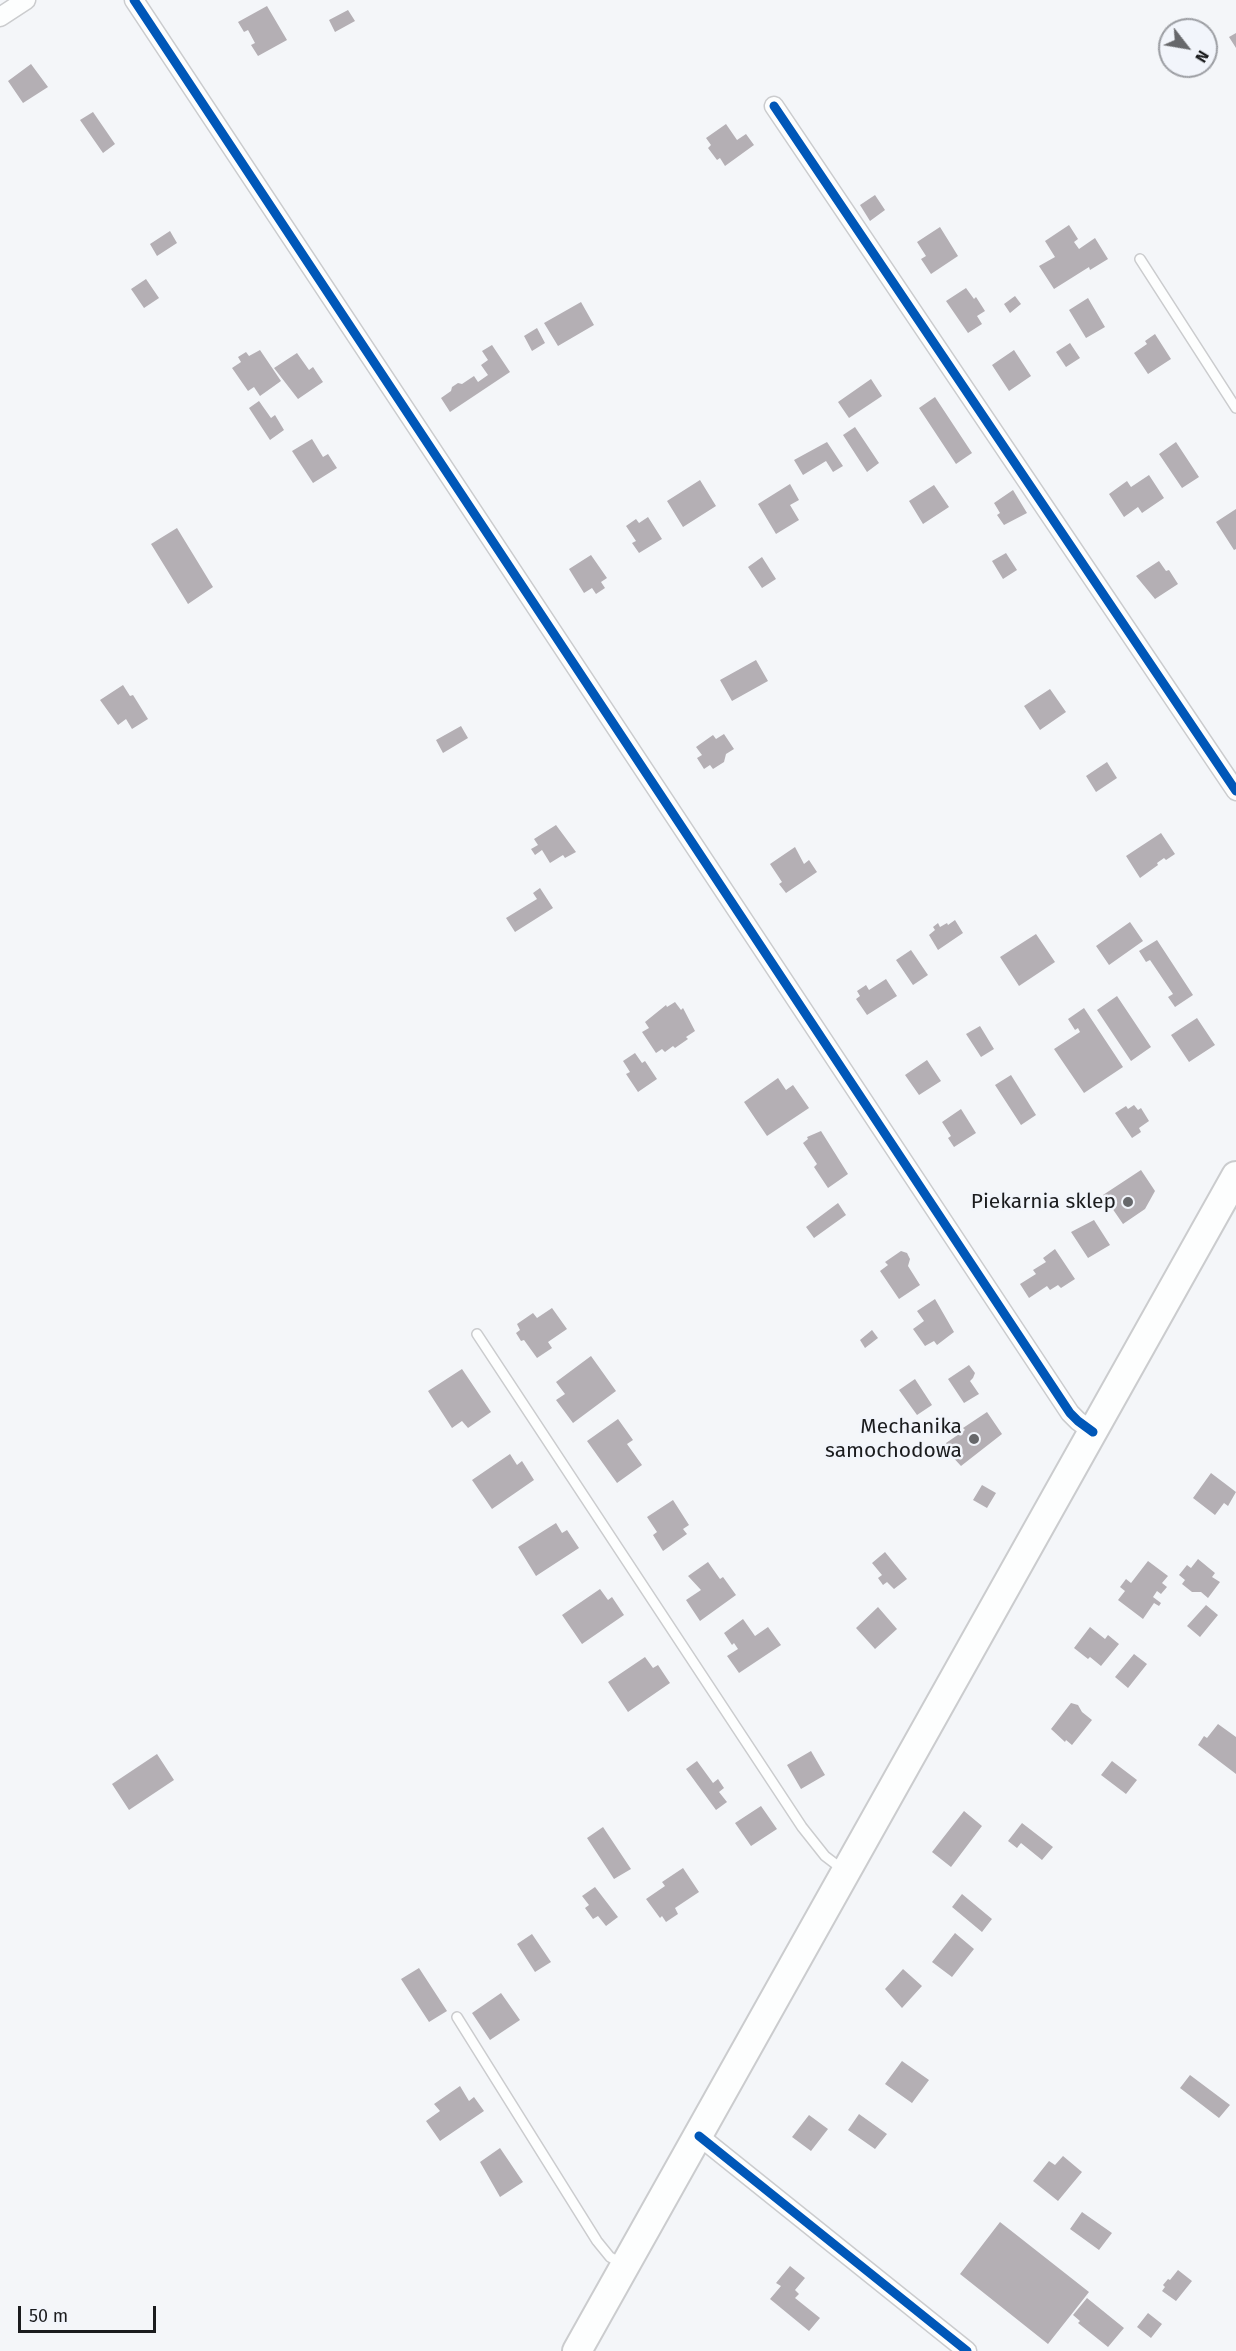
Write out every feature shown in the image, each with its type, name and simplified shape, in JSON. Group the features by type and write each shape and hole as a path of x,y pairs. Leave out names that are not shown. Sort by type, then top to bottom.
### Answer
{"main road":[{"path":"577,2351 1236,1176"}],"street":[{"path":"0,17 26,0"},
{"path":"134,0 1070,1413 1094,1432"},
{"path":"774,106 1236,791"},
{"path":"699,2136 967,2351"}],"lane":[{"path":"1140,259 1236,408"},
{"path":"477,1334 802,1827 825,1856 846,1872"},
{"path":"457,2016 597,2241 610,2257 625,2266"}],"building":[{"path":"267,6 287,40 258,56 251,45 255,43 248,30 244,32 238,22"},
{"path":"348,10 355,21 335,32 329,20"},
{"path":"1236,33 1236,48 1229,37"},
{"path":"31,64 48,87 23,103 8,81"},
{"path":"93,112 115,144 103,153 80,120"},
{"path":"726,124 737,140 746,134 754,145 725,166 720,158 717,160 708,148 711,145 706,138"},
{"path":"875,195 885,210 870,221 860,205"},
{"path":"1069,225 1078,239 1074,242 1079,249 1095,238 1108,259 1090,270 1089,267 1054,289 1039,266 1055,257 1045,241"},
{"path":"940,227 958,256 931,274 921,259 926,256 917,242"},
{"path":"170,231 177,243 157,256 150,244"},
{"path":"146,279 159,298 144,308 131,289"},
{"path":"966,288 974,299 976,297 985,311 977,316 982,324 968,333 946,301"},
{"path":"1015,296 1021,304 1010,313 1004,304"},
{"path":"1088,298 1105,327 1086,338 1069,310"},
{"path":"581,302 594,325 558,346 544,323"},
{"path":"537,328 545,343 532,351 524,336"},
{"path":"1155,334 1171,359 1148,374 1134,353 1147,344 1145,341"},
{"path":"1070,343 1080,358 1066,367 1056,352"},
{"path":"492,345 510,372 450,412 441,398 458,383 462,384 474,376 478,382 488,375 481,365 488,360 482,351"},
{"path":"260,350 281,381 260,396 254,387 248,391 232,368 241,362 238,357 246,352 249,356"},
{"path":"1014,350 1031,376 1009,391 992,365"},
{"path":"297,353 309,370 313,367 323,382 298,399 274,368"},
{"path":"871,379 882,396 849,418 838,402"},
{"path":"935,397 972,453 956,464 919,408"},
{"path":"259,401 271,418 275,415 284,430 270,440 249,408"},
{"path":"855,427 879,463 867,472 843,435"},
{"path":"312,439 323,457 328,454 337,468 313,483 292,451"},
{"path":"827,442 843,466 833,472 826,461 803,475 794,460"},
{"path":"1176,442 1199,477 1182,488 1159,454"},
{"path":"1149,475 1164,498 1142,513 1138,507 1124,517 1109,494 1127,481 1131,487"},
{"path":"700,480 716,506 683,527 667,501"},
{"path":"790,484 799,500 790,505 799,520 776,534 758,504"},
{"path":"934,485 949,507 923,524 909,501"},
{"path":"1013,490 1027,513 1004,525 997,515 1000,513 994,503"},
{"path":"1236,509 1236,549 1234,550 1216,522"},
{"path":"648,517 662,539 639,553 632,543 636,541 626,526 636,519 639,523"},
{"path":"177,528 213,587 188,604 151,544"},
{"path":"1006,553 1017,570 1003,579 992,561"},
{"path":"591,555 607,578 601,582 605,588 596,594 592,588 584,593 569,569"},
{"path":"762,557 776,579 762,588 748,567"},
{"path":"1159,561 1166,571 1169,570 1178,584 1155,599 1136,576"},
{"path":"756,660 768,681 732,701 720,680"},
{"path":"123,685 130,696 133,695 148,719 132,729 126,719 118,725 100,700"},
{"path":"1050,689 1066,712 1040,730 1024,706"},
{"path":"461,726 468,738 443,753 436,740"},
{"path":"724,734 734,749 726,754 724,762 713,769 710,765 704,769 697,758 702,755 696,747 713,735 716,739"},
{"path":"1107,762 1117,778 1096,792 1086,776"},
{"path":"556,825 576,852 565,858 563,855 550,863 542,850 535,855 531,849 538,845 534,839"},
{"path":"1161,833 1175,854 1166,860 1164,858 1140,878 1126,856"},
{"path":"795,847 804,864 809,860 817,872 786,893 779,884 782,882 770,864"},
{"path":"540,888 553,908 515,932 506,918 537,899 533,893"},
{"path":"955,920 963,933 938,950 929,935 935,930 933,927 938,923 940,927 947,923 948,925"},
{"path":"1130,922 1143,941 1109,965 1096,946"},
{"path":"1036,934 1055,962 1019,986 1000,957"},
{"path":"1157,940 1193,995 1175,1007 1168,997 1173,994 1150,960 1146,962 1139,951"},
{"path":"911,950 928,975 913,985 896,960"},
{"path":"886,979 897,996 867,1015 856,999 860,996 857,991 866,985 869,990"},
{"path":"1117,996 1151,1047 1131,1061 1097,1010"},
{"path":"675,1002 681,1010 683,1008 695,1031 675,1048 673,1046 665,1052 662,1049 656,1053 642,1032 649,1028 645,1022 666,1005 667,1007"},
{"path":"1084,1008 1123,1067 1084,1093 1054,1049 1080,1032 1078,1028 1075,1030 1068,1019"},
{"path":"1197,1018 1215,1045 1189,1062 1171,1035"},
{"path":"980,1026 994,1049 981,1057 966,1034"},
{"path":"635,1053 642,1063 645,1061 657,1079 638,1092 626,1074 630,1072 623,1061"},
{"path":"927,1060 941,1081 919,1095 905,1075"},
{"path":"1011,1075 1036,1115 1021,1125 995,1085"},
{"path":"778,1078 786,1090 793,1085 809,1108 767,1136 744,1102"},
{"path":"1134,1105 1138,1110 1141,1108 1149,1121 1139,1128 1141,1132 1132,1138 1115,1113 1126,1106 1128,1109"},
{"path":"961,1109 976,1133 954,1147 948,1138 951,1136 942,1122"},
{"path":"821,1131 848,1174 828,1188 814,1167 817,1164 803,1143 808,1139 807,1137"},
{"name":"Piekarnia sklep","path":"1141,1170 1155,1191 1145,1209 1123,1224 1103,1195"},
{"path":"838,1203 846,1215 814,1238 806,1227"},
{"path":"1094,1220 1110,1245 1088,1258 1071,1232"},
{"path":"1055,1249 1075,1279 1061,1288 1058,1285 1050,1290 1047,1286 1029,1298 1020,1284 1036,1274 1033,1270 1046,1262 1043,1258"},
{"path":"901,1251 907,1253 910,1259 908,1266 920,1285 899,1299 880,1271 888,1265 885,1262"},
{"path":"935,1299 954,1332 937,1345 934,1341 925,1346 913,1329 924,1321 917,1311"},
{"path":"552,1308 567,1329 548,1342 552,1348 537,1358 516,1333 520,1330 517,1324 533,1313 537,1318"},
{"path":"872,1330 878,1338 865,1348 860,1340"},
{"path":"591,1356 616,1391 573,1423 556,1400 565,1394 556,1382"},
{"path":"969,1365 975,1373 970,1381 979,1394 964,1403 948,1379"},
{"path":"462,1369 491,1412 468,1428 462,1421 452,1428 428,1391"},
{"path":"915,1379 932,1405 917,1415 899,1390"},
{"name":"Mechanika samochodowa","path":"987,1412 1002,1434 961,1466 949,1453 951,1450 946,1443"},
{"path":"618,1419 633,1440 627,1444 642,1465 617,1483 587,1441"},
{"path":"510,1454 517,1465 522,1461 534,1480 492,1509 472,1480"},
{"path":"1211,1473 1236,1492 1228,1506 1224,1503 1215,1515 1193,1498"},
{"path":"982,1485 996,1493 987,1508 973,1500"},
{"path":"673,1500 689,1525 683,1529 687,1534 663,1551 653,1535 657,1532 647,1517"},
{"path":"556,1523 562,1533 567,1530 579,1548 536,1576 518,1547"},
{"path":"885,1552 907,1579 894,1589 887,1582 883,1585 878,1578 882,1575 872,1563"},
{"path":"1198,1559 1215,1573 1212,1577 1220,1582 1208,1598 1201,1592 1192,1592 1182,1584 1185,1580 1179,1575 1187,1565 1191,1568"},
{"path":"1148,1561 1168,1576 1162,1583 1167,1587 1161,1594 1157,1591 1153,1597 1161,1603 1159,1606 1154,1603 1143,1619 1118,1600 1125,1591 1120,1587 1126,1579 1131,1583"},
{"path":"708,1562 720,1579 723,1577 736,1595 700,1621 686,1600 701,1590 688,1576"},
{"path":"600,1589 608,1600 612,1597 624,1615 582,1644 562,1615"},
{"path":"1206,1605 1218,1615 1200,1637 1187,1626"},
{"path":"878,1607 897,1629 875,1649 856,1628"},
{"path":"743,1619 755,1636 768,1627 781,1645 739,1673 727,1656 738,1649 734,1643 732,1645 724,1633"},
{"path":"1090,1627 1105,1639 1108,1635 1119,1644 1101,1666 1074,1648"},
{"path":"1134,1654 1147,1664 1128,1688 1115,1677"},
{"path":"645,1657 653,1668 658,1665 670,1683 628,1712 608,1682"},
{"path":"1071,1703 1078,1705 1082,1712 1092,1720 1072,1745 1066,1740 1065,1742 1051,1729"},
{"path":"1218,1724 1236,1737 1236,1774 1198,1745 1204,1736 1207,1738"},
{"path":"811,1751 825,1775 801,1789 787,1765"},
{"path":"157,1754 174,1780 129,1810 112,1784"},
{"path":"697,1761 713,1783 718,1779 724,1788 719,1792 727,1802 716,1810 686,1769"},
{"path":"1112,1761 1137,1780 1126,1794 1101,1775"},
{"path":"761,1806 777,1829 751,1846 735,1823"},
{"path":"964,1811 982,1826 951,1867 932,1852"},
{"path":"1022,1823 1053,1847 1042,1860 1021,1843 1017,1848 1008,1841"},
{"path":"603,1827 631,1869 614,1879 587,1838"},
{"path":"683,1868 699,1892 675,1908 678,1914 666,1922 662,1916 660,1918 646,1899 665,1886 662,1882"},
{"path":"595,1887 618,1917 606,1926 598,1916 593,1919 585,1908 589,1905 582,1896"},
{"path":"962,1894 992,1919 982,1932 952,1907"},
{"path":"955,1933 974,1949 952,1977 932,1962"},
{"path":"532,1934 551,1962 535,1972 517,1944"},
{"path":"419,1968 447,2011 429,2022 401,1979"},
{"path":"903,1969 922,1986 902,2008 885,1989"},
{"path":"501,1993 520,2020 490,2040 472,2013"},
{"path":"902,2061 929,2080 912,2103 885,2084"},
{"path":"1190,2075 1230,2105 1219,2118 1180,2088"},
{"path":"460,2086 469,2101 474,2097 484,2111 440,2141 426,2121 440,2111 434,2104"},
{"path":"859,2114 887,2134 875,2149 848,2130"},
{"path":"809,2115 828,2129 811,2151 792,2137"},
{"path":"500,2148 523,2182 500,2197 480,2162"},
{"path":"1063,2156 1082,2172 1058,2201 1033,2181 1049,2161 1055,2165"},
{"path":"1082,2212 1112,2233 1099,2250 1070,2229"},
{"path":"1000,2222 1089,2292 1048,2344 960,2274"},
{"path":"790,2266 805,2278 795,2290 799,2294 795,2298 820,2318 809,2331 770,2299 781,2286 776,2283"},
{"path":"1178,2270 1192,2281 1176,2301 1162,2291 1165,2287 1163,2285"},
{"path":"1087,2298 1124,2328 1108,2347 1078,2323 1080,2321 1073,2315"},
{"path":"1148,2313 1162,2324 1151,2338 1137,2327"}],"cycle path":[{"path":"134,0 1070,1413 1093,1432"},
{"path":"774,106 1236,791"},
{"path":"699,2136 967,2351"}],"place":[{"name":"Piekarnia sklep","path":"1128,1202"},
{"name":"Mechanika samochodowa","path":"974,1439"}]}
